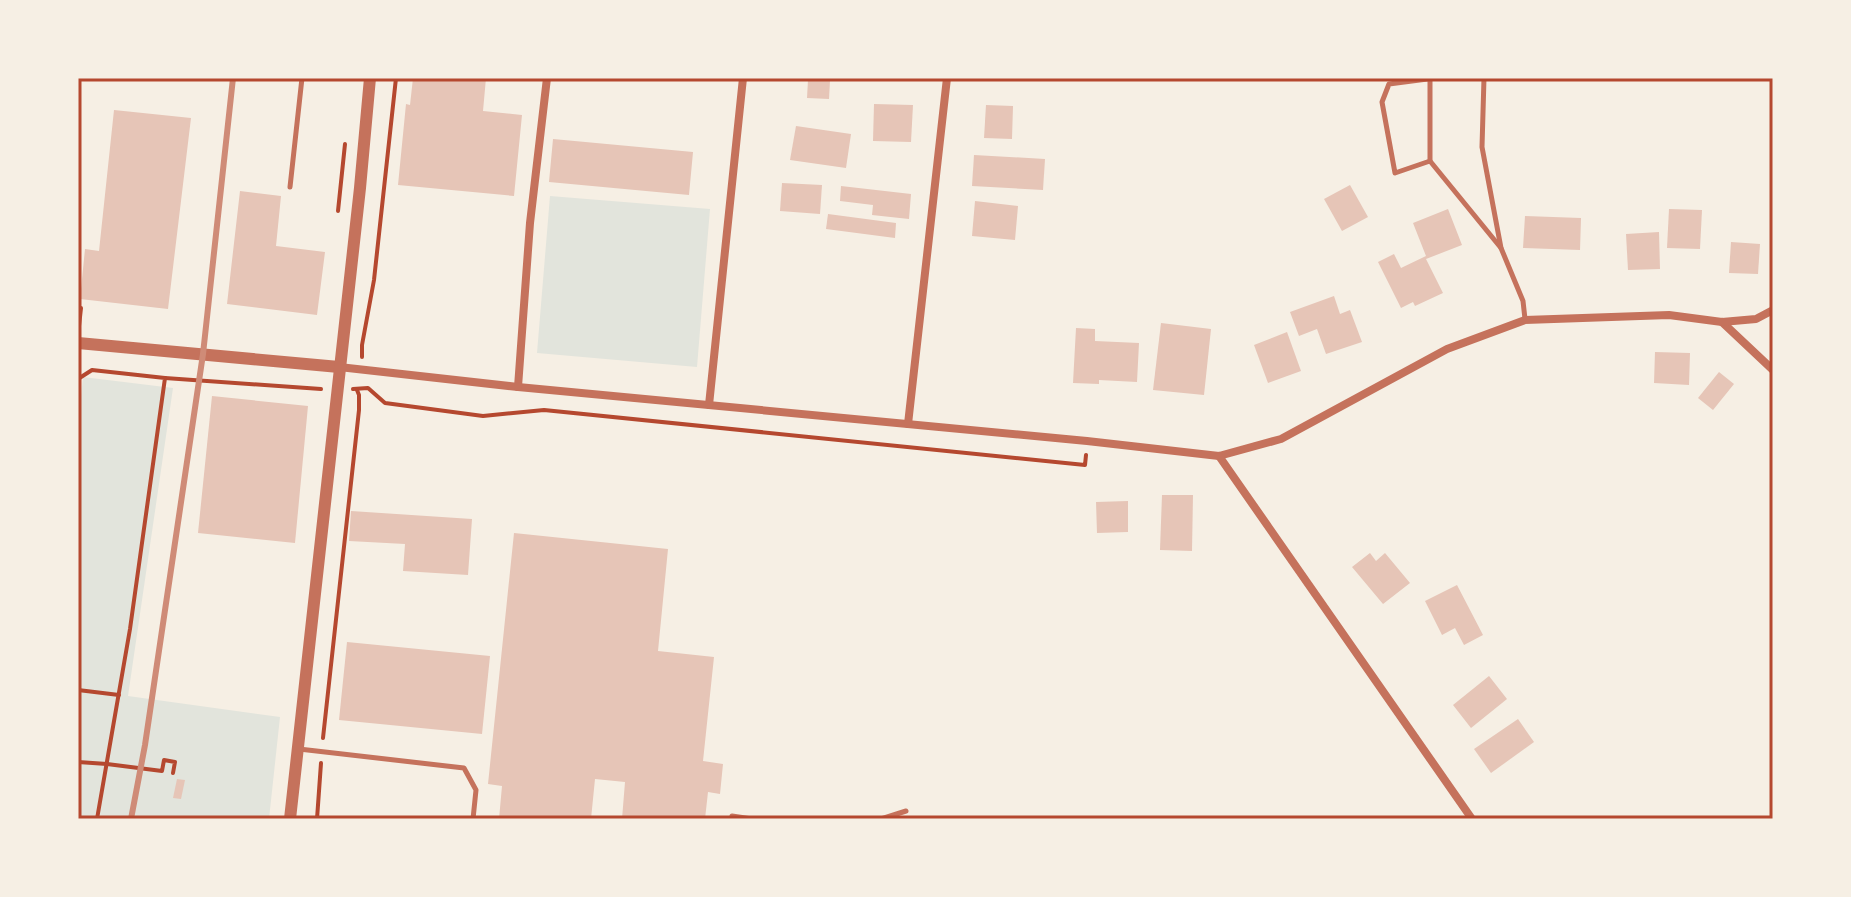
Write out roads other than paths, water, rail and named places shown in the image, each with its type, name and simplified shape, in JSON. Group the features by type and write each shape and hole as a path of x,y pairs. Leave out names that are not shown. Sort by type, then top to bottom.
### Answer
{"street":[{"path":"290,819 370,78"},
{"path":"518,387 530,223 547,78"},
{"path":"709,405 743,78"},
{"path":"908,424 947,78"},
{"path":"1756,319 1773,310"},
{"path":"78,343 1219,456 1281,439 1447,349 1525,320 1669,315 1722,322 1773,318"},
{"path":"1722,322 1773,370"},
{"path":"1219,456 1472,819"}],"lane":[{"path":"290,187 302,78"},
{"path":"1430,161 1395,173 1382,102 1389,84 1433,78 1430,161 1501,248"},
{"path":"1484,78 1482,147 1501,248 1523,301 1525,320"},
{"path":"298,749 464,768 476,790 473,819"},
{"path":"881,819 906,811"},
{"path":"732,819 732,816 752,819"}],"railway":[{"path":"131,819 145,745 203,354 233,78"}]}
